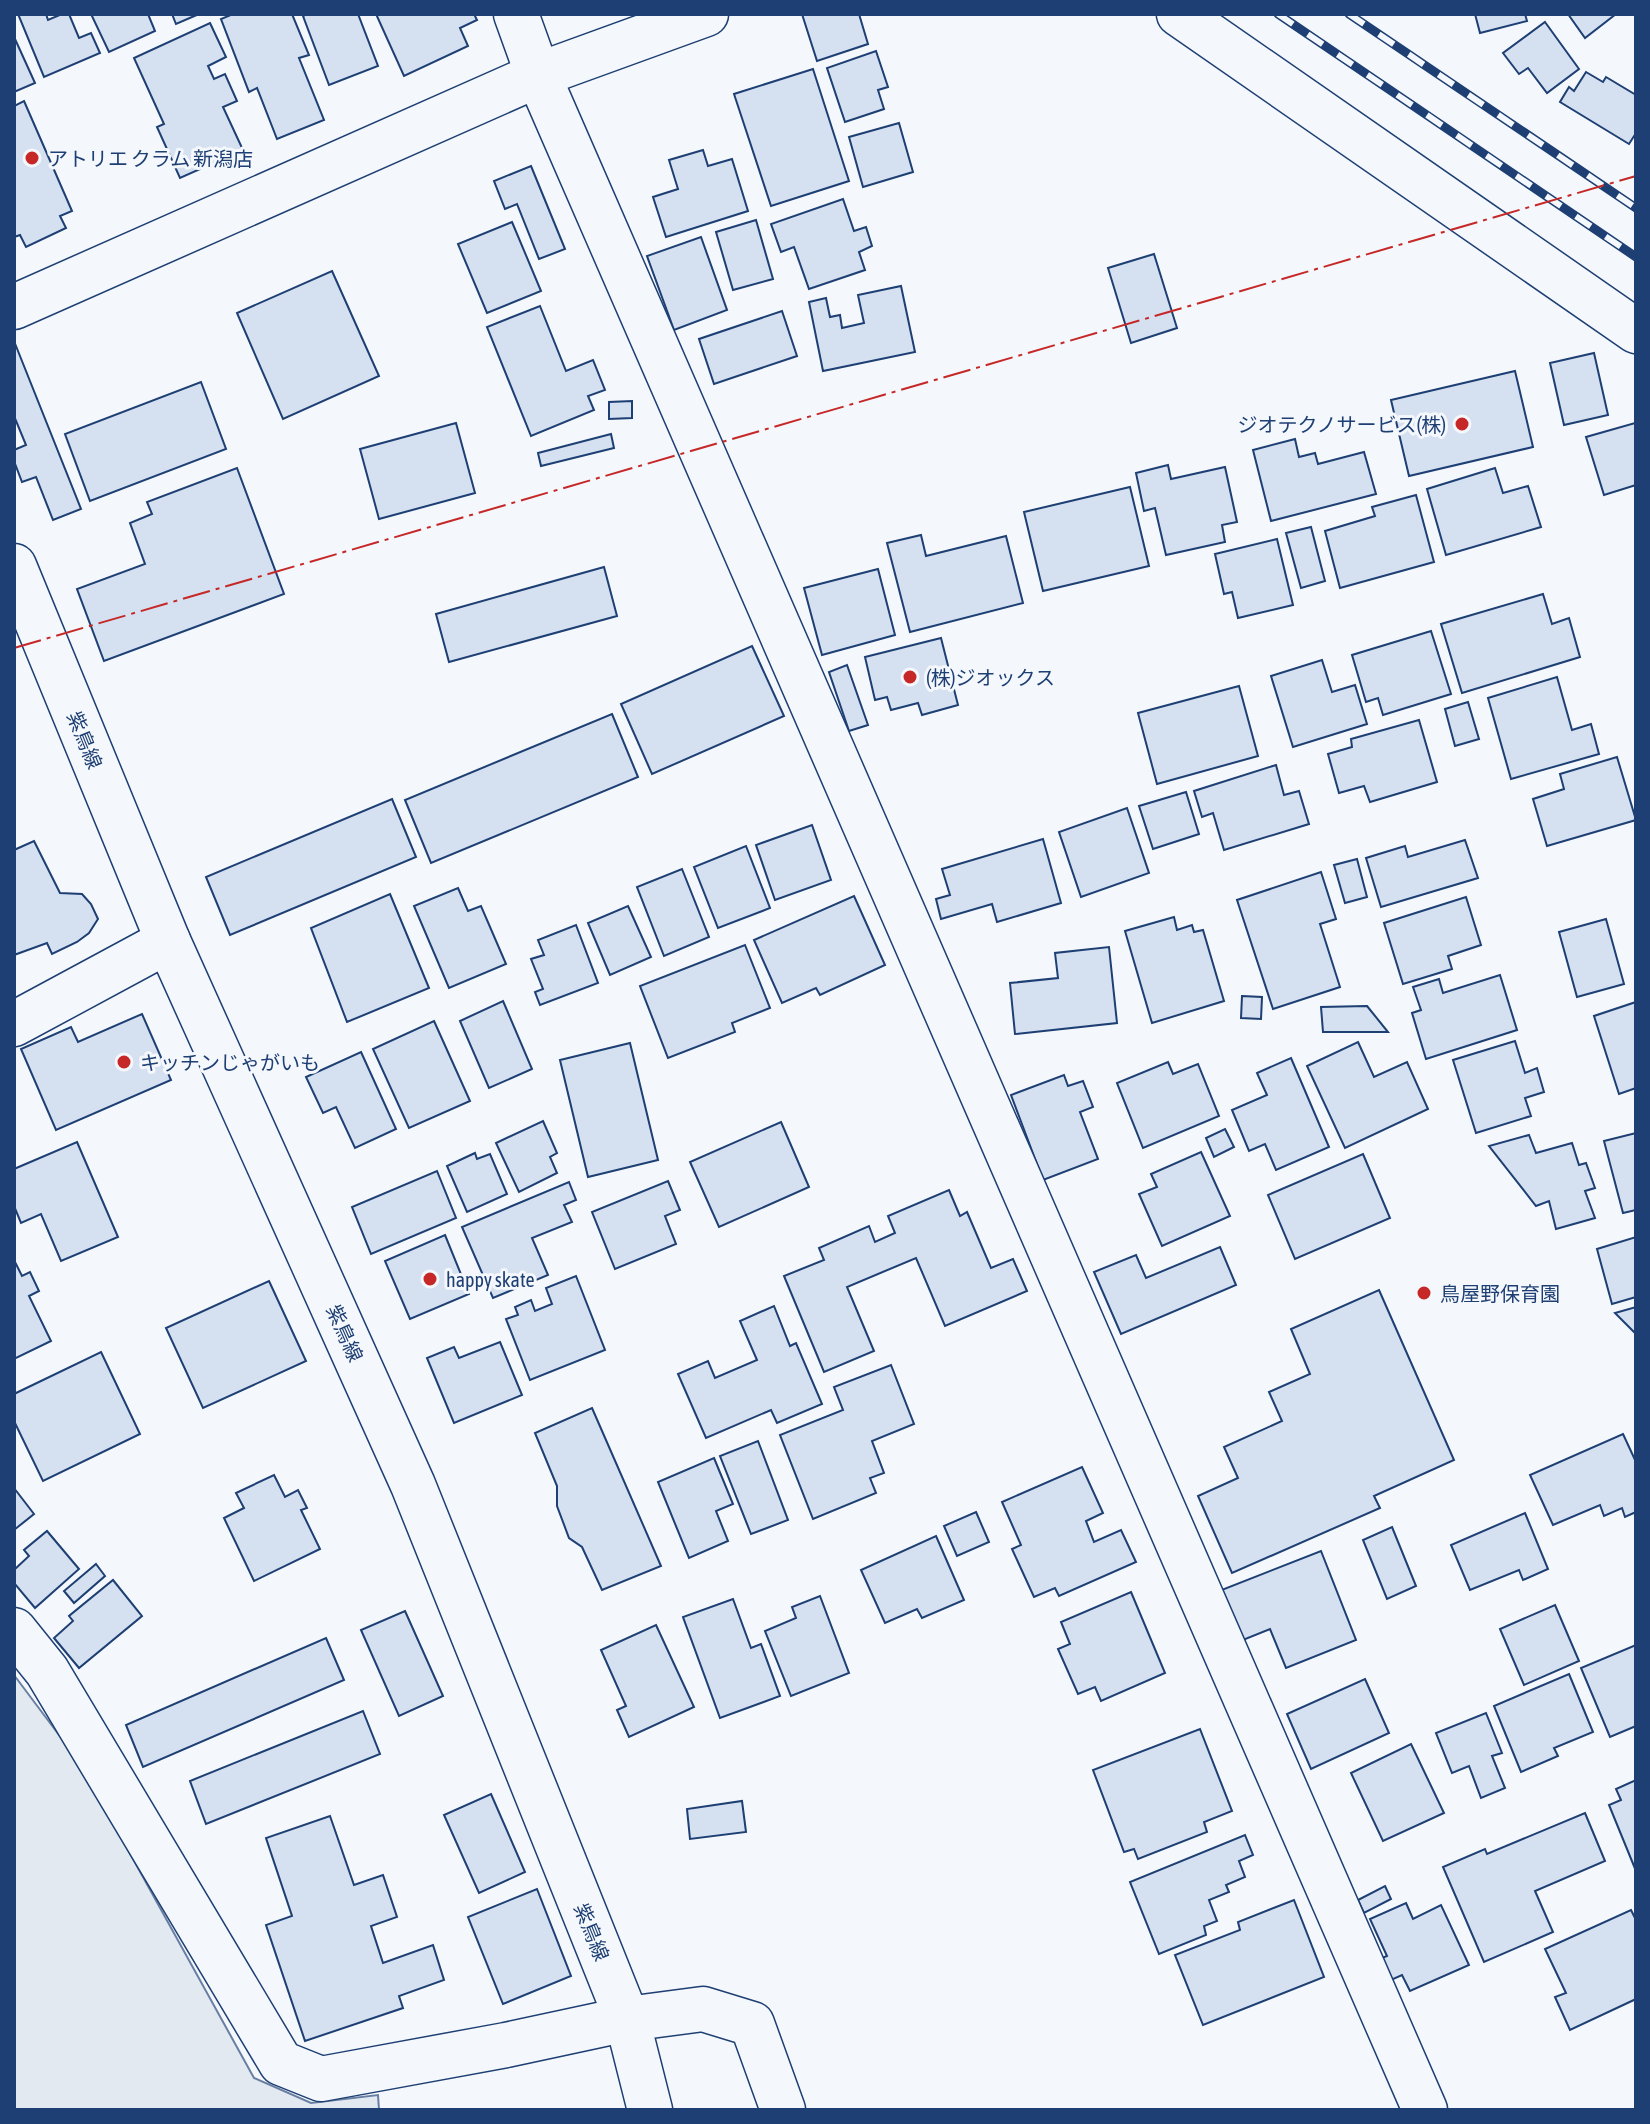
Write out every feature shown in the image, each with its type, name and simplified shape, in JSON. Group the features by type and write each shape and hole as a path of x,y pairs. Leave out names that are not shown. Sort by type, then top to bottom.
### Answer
{"street":[{"path":"516,14 538,75 1425,2110"},
{"path":"14,307 538,75 706,14"},
{"path":"1179,14 1636,331"},
{"name":"紫鳥線","path":"14,566 168,941 413,1485 627,2019 650,2110"},
{"path":"14,1024 168,941"},
{"path":"14,1630 47,1671 281,2063 321,2079 627,2019 703,2009 752,2024 783,2110"}],"shaded area":[{"path":"14,1675 80,1763 254,2078 311,2103 378,2095 379,2110 14,2110"}],"building":[{"path":"18,14 46,14 48,20 69,14 79,38 91,33 100,53 44,77"},
{"path":"91,14 148,14 155,31 109,52"},
{"path":"172,14 199,14 176,24"},
{"path":"233,14 292,14 309,55 299,58 324,120 277,139 257,88 249,92 221,19"},
{"path":"358,14 378,66 329,85 303,16"},
{"path":"376,14 474,14 477,20 460,28 468,46 404,76"},
{"path":"802,14 859,14 868,44 817,61"},
{"path":"1475,14 1525,14 1527,21 1480,33"},
{"path":"1568,14 1616,14 1585,38"},
{"path":"1545,22 1579,69 1547,93 1528,68 1519,74 1503,53"},
{"path":"210,23 226,57 208,66 214,79 225,74 237,101 223,107 243,150 180,178 157,127 164,124 134,58"},
{"path":"14,40 35,83 14,92"},
{"path":"876,51 888,87 878,90 884,109 845,122 827,68"},
{"path":"813,69 849,181 771,206 734,94"},
{"path":"1586,72 1603,82 1606,77 1636,95 1636,133 1629,144 1560,102 1569,87 1574,91"},
{"name":"アトリエ クラム 新潟店","path":"24,101 72,211 60,216 66,228 26,247 20,235 14,237 14,106"},
{"path":"899,123 913,172 863,187 849,137"},
{"path":"703,150 708,166 732,159 748,211 666,237 653,197 678,189 669,160"},
{"path":"531,166 565,249 539,259 517,204 505,209 494,181"},
{"path":"843,199 854,231 866,227 872,246 859,252 865,270 809,289 794,247 781,252 771,224"},
{"path":"756,220 773,279 733,290 716,232"},
{"path":"512,222 541,291 487,313 458,244"},
{"path":"701,237 727,310 674,330 647,256"},
{"path":"1154,254 1177,328 1131,343 1108,268"},
{"path":"332,271 379,376 283,419 237,313"},
{"path":"901,286 915,352 823,371 809,302 826,298 830,317 840,315 842,328 864,323 858,295"},
{"path":"540,306 566,371 593,360 605,390 588,396 594,410 531,436 487,327"},
{"path":"782,311 797,356 714,384 699,339"},
{"path":"14,341 81,509 53,520 36,477 22,482 14,461 14,450 26,445 14,416"},
{"path":"1594,353 1608,415 1564,425 1550,363"},
{"name":"ジオテクノサービス(株)","path":"1515,371 1533,447 1409,476 1391,400"},
{"path":"201,382 226,449 90,501 65,434"},
{"path":"632,401 632,418 609,419 609,402"},
{"path":"456,423 475,493 379,519 360,449"},
{"path":"1635,423 1636,485 1604,495 1586,437"},
{"path":"611,434 614,448 541,466 538,453"},
{"path":"1295,439 1299,457 1315,453 1318,464 1364,452 1376,494 1271,521 1253,450"},
{"path":"1168,465 1171,479 1225,467 1237,522 1222,525 1225,542 1166,555 1155,508 1144,511 1136,473"},
{"path":"237,468 284,594 104,661 77,589 145,564 130,523 152,514 147,502"},
{"path":"1495,468 1503,493 1528,486 1541,527 1446,555 1427,489"},
{"path":"1130,487 1149,566 1043,591 1024,512"},
{"path":"1416,495 1434,562 1340,588 1325,531 1375,516 1372,507"},
{"path":"1311,527 1325,581 1301,588 1286,533"},
{"path":"921,535 926,556 1006,536 1023,603 910,632 887,543"},
{"path":"1277,539 1293,605 1238,618 1232,592 1224,594 1215,554"},
{"path":"604,567 617,616 449,662 436,614"},
{"path":"878,569 895,635 822,655 804,588"},
{"path":"1543,594 1552,624 1569,618 1580,657 1462,693 1441,624"},
{"path":"1431,631 1451,694 1383,715 1378,698 1366,702 1352,655"},
{"name":"(株)ジオックス","path":"941,638 958,705 922,715 918,703 891,710 887,697 875,700 865,657"},
{"path":"752,646 784,716 652,774 621,704"},
{"path":"1322,660 1332,692 1355,685 1367,724 1293,747 1271,676"},
{"path":"847,665 868,725 849,731 829,672"},
{"path":"1557,677 1572,730 1591,724 1599,754 1511,779 1488,698"},
{"path":"1239,686 1258,756 1157,784 1138,713"},
{"path":"1468,702 1479,739 1455,746 1445,709"},
{"path":"612,714 638,777 431,863 405,800"},
{"path":"1419,720 1437,782 1370,802 1364,786 1339,793 1328,754 1352,747 1351,739"},
{"path":"1617,757 1636,820 1547,846 1533,799 1564,789 1560,774"},
{"path":"1276,765 1284,795 1299,791 1309,824 1224,850 1213,813 1202,817 1194,791"},
{"path":"1186,792 1199,834 1153,849 1139,806"},
{"path":"392,799 416,857 230,935 206,877"},
{"path":"1127,808 1149,873 1081,897 1059,832"},
{"path":"812,825 831,880 775,900 756,845"},
{"path":"1043,839 1061,903 997,922 992,904 941,919 936,899 950,895 942,869"},
{"path":"1465,840 1478,878 1381,907 1366,858 1405,846 1408,857"},
{"path":"34,841 60,893 82,894 98,919 89,933 52,954 47,943 14,955 14,850"},
{"path":"746,846 770,908 718,928 694,867"},
{"path":"1357,859 1367,897 1345,903 1334,865"},
{"path":"682,869 709,937 664,956 637,887"},
{"path":"1321,872 1336,919 1320,924 1340,987 1273,1009 1237,900"},
{"path":"458,888 468,911 481,906 506,964 449,988 414,906"},
{"path":"390,894 429,988 347,1022 311,928"},
{"path":"854,896 885,965 820,995 816,988 782,1003 754,940"},
{"path":"1466,897 1481,945 1448,956 1452,969 1403,984 1384,923"},
{"path":"628,906 651,957 610,975 588,923"},
{"path":"1174,917 1177,930 1192,925 1194,932 1203,930 1224,1001 1152,1023 1125,931"},
{"path":"1606,919 1624,984 1577,997 1559,932"},
{"path":"576,925 598,983 540,1005 535,992 543,989 531,959 544,955 538,940"},
{"path":"745,945 770,1008 732,1023 735,1032 668,1058 640,986"},
{"path":"1109,947 1117,1023 1015,1034 1010,983 1058,978 1055,953"},
{"path":"1500,975 1517,1030 1426,1059 1412,1013 1421,1010 1413,987 1439,979 1443,993"},
{"path":"1242,996 1262,997 1261,1019 1241,1018"},
{"path":"503,1001 532,1069 489,1088 460,1021"},
{"path":"1636,1002 1636,1088 1619,1094 1594,1016"},
{"path":"1367,1006 1388,1032 1323,1032 1321,1007"},
{"path":"142,1014 171,1080 56,1130 21,1049 71,1027 78,1042"},
{"path":"434,1021 470,1101 409,1128 373,1049"},
{"path":"1515,1041 1525,1073 1537,1068 1544,1092 1525,1098 1531,1116 1476,1133 1453,1060"},
{"path":"1358,1042 1374,1077 1407,1062 1428,1109 1345,1148 1307,1066"},
{"path":"630,1043 658,1160 588,1177 560,1060"},
{"path":"361,1052 396,1129 355,1148 336,1107 323,1113 306,1077"},
{"path":"1291,1058 1329,1147 1276,1170 1265,1144 1249,1151 1232,1110 1267,1095 1257,1073"},
{"path":"1168,1062 1173,1074 1198,1064 1219,1116 1143,1148 1117,1083"},
{"path":"1064,1075 1068,1086 1083,1081 1093,1107 1080,1112 1098,1159 1043,1180 1011,1095"},
{"path":"543,1121 557,1153 550,1157 557,1173 519,1192 496,1143"},
{"path":"781,1122 809,1187 719,1227 690,1162"},
{"path":"1225,1129 1234,1147 1214,1157 1206,1138"},
{"path":"1636,1133 1636,1210 1623,1213 1604,1141"},
{"path":"1529,1135 1536,1153 1572,1143 1579,1165 1586,1163 1595,1188 1585,1191 1595,1218 1556,1229 1549,1201 1536,1206 1489,1146"},
{"path":"77,1142 118,1237 61,1261 41,1214 21,1223 14,1206 14,1169"},
{"path":"1201,1152 1230,1216 1162,1246 1139,1194 1157,1187 1151,1174"},
{"path":"475,1153 477,1159 490,1154 507,1194 467,1212 447,1166"},
{"path":"1363,1154 1390,1218 1295,1259 1268,1195"},
{"path":"437,1171 456,1218 371,1254 352,1207"},
{"path":"668,1181 680,1210 665,1216 676,1244 615,1269 592,1212"},
{"path":"569,1182 576,1200 564,1205 572,1222 532,1238 548,1275 493,1298 462,1227"},
{"path":"949,1190 960,1216 967,1212 991,1268 1013,1259 1027,1291 945,1326 916,1258 847,1287 874,1351 824,1372 784,1276 824,1260 819,1248 869,1226 875,1242 895,1233 888,1216"},
{"path":"445,1235 469,1294 410,1319 385,1261"},
{"path":"1636,1237 1636,1297 1612,1304 1597,1249"},
{"path":"1220,1247 1236,1285 1121,1334 1094,1272 1136,1255 1146,1278"},
{"path":"14,1260 22,1276 30,1272 39,1291 29,1296 51,1341 14,1359"},
{"path":"576,1276 605,1350 530,1380 506,1319 518,1315 515,1307 531,1300 535,1311 552,1304 546,1288"},
{"path":"269,1281 306,1361 203,1408 166,1328"},
{"path":"1379,1290 1454,1460 1374,1496 1380,1508 1232,1573 1198,1496 1238,1478 1224,1447 1282,1421 1269,1392 1310,1374 1291,1329"},
{"path":"774,1306 790,1346 796,1343 822,1404 777,1423 771,1410 706,1438 678,1374 708,1361 715,1378 757,1360 740,1321"},
{"path":"1636,1307 1636,1334 1615,1313"},
{"path":"500,1342 522,1395 454,1423 427,1358 454,1347 459,1358"},
{"path":"101,1352 140,1434 43,1481 14,1421 14,1394"},
{"path":"891,1365 914,1424 872,1441 884,1473 870,1478 876,1493 813,1519 780,1435 843,1410 834,1387"},
{"path":"592,1408 661,1566 602,1590 582,1547 569,1538 557,1506 557,1486 535,1433"},
{"path":"1623,1434 1636,1462 1636,1512 1625,1517 1622,1508 1604,1516 1600,1505 1553,1525 1530,1475"},
{"path":"758,1441 788,1520 751,1534 720,1456"},
{"path":"714,1458 733,1504 716,1511 728,1541 689,1558 658,1482"},
{"path":"1082,1467 1103,1513 1086,1521 1094,1542 1121,1530 1136,1562 1059,1596 1055,1588 1034,1597 1012,1549 1021,1545 1002,1502"},
{"path":"274,1475 285,1497 298,1490 307,1508 301,1510 320,1549 254,1581 224,1518 244,1508 236,1493"},
{"path":"14,1488 34,1514 14,1530"},
{"path":"976,1512 989,1542 957,1556 944,1526"},
{"path":"1525,1513 1548,1569 1523,1580 1519,1570 1470,1590 1451,1545"},
{"path":"1392,1527 1416,1586 1387,1599 1363,1540"},
{"path":"47,1531 79,1569 35,1608 14,1583 14,1570 29,1556 24,1550"},
{"path":"936,1536 964,1600 922,1618 917,1609 885,1623 861,1570"},
{"path":"1321,1551 1356,1640 1286,1668 1270,1629 1238,1642 1219,1591"},
{"path":"96,1564 105,1576 74,1603 64,1591"},
{"path":"113,1580 142,1616 79,1668 54,1638 73,1621 69,1616"},
{"path":"1131,1592 1165,1673 1101,1701 1095,1687 1078,1694 1058,1649 1070,1644 1061,1622"},
{"path":"820,1596 849,1673 791,1696 765,1631 796,1618 792,1607"},
{"path":"733,1599 751,1648 761,1644 780,1696 720,1718 683,1617"},
{"path":"1555,1605 1579,1661 1524,1685 1500,1629"},
{"path":"405,1611 443,1696 399,1716 361,1630"},
{"path":"656,1625 694,1707 629,1737 617,1710 626,1706 601,1650"},
{"path":"326,1638 344,1680 143,1767 126,1725"},
{"path":"1636,1645 1636,1726 1610,1737 1581,1668"},
{"path":"1569,1674 1593,1732 1554,1748 1558,1756 1521,1772 1494,1706"},
{"path":"1365,1679 1389,1733 1311,1769 1287,1714"},
{"path":"363,1711 380,1754 206,1824 190,1781"},
{"path":"1486,1713 1502,1753 1492,1756 1505,1788 1481,1798 1469,1766 1452,1773 1436,1733"},
{"path":"1200,1729 1232,1811 1204,1822 1207,1832 1138,1859 1134,1849 1124,1852 1093,1770"},
{"path":"1411,1744 1444,1813 1383,1841 1351,1773"},
{"path":"1636,1780 1636,1871 1609,1805 1621,1800 1616,1789"},
{"path":"491,1794 525,1872 479,1893 444,1815"},
{"path":"742,1801 746,1832 690,1839 687,1809"},
{"path":"1585,1813 1605,1861 1535,1891 1553,1932 1484,1962 1443,1867 1485,1849 1487,1854"},
{"path":"330,1816 354,1885 383,1875 397,1917 371,1926 383,1963 433,1945 444,1980 399,1996 403,2008 305,2041 266,1925 292,1916 266,1838"},
{"path":"1245,1835 1253,1855 1239,1861 1245,1877 1226,1885 1229,1892 1209,1900 1217,1921 1204,1926 1206,1935 1159,1954 1130,1882"},
{"path":"1385,1886 1391,1899 1364,1913 1358,1900"},
{"path":"537,1889 571,1976 503,2004 468,1917"},
{"path":"1294,1900 1324,1977 1203,2025 1175,1955 1240,1930 1238,1922"},
{"path":"1406,1903 1413,1919 1441,1905 1469,1965 1410,1991 1402,1975 1391,1980 1382,1958 1387,1956 1370,1919"},
{"path":"1631,1910 1636,1920 1636,1999 1570,2030 1555,1997 1566,1993 1545,1949"}],"railway":[{"path":"1278,14 1636,257"},
{"path":"1349,14 1636,208"}],"power":[{"path":"14,648 1636,176"}],"place":[{"name":"アトリエ クラム 新潟店","path":"32,158"},
{"name":"ジオテクノサービス(株)","path":"1462,424"},
{"name":"(株)ジオックス","path":"910,677"},
{"name":"キッチンじゃがいも","path":"124,1062"},
{"name":"happy skate","path":"430,1279"},
{"name":"鳥屋野保育園","path":"1424,1293"}]}
